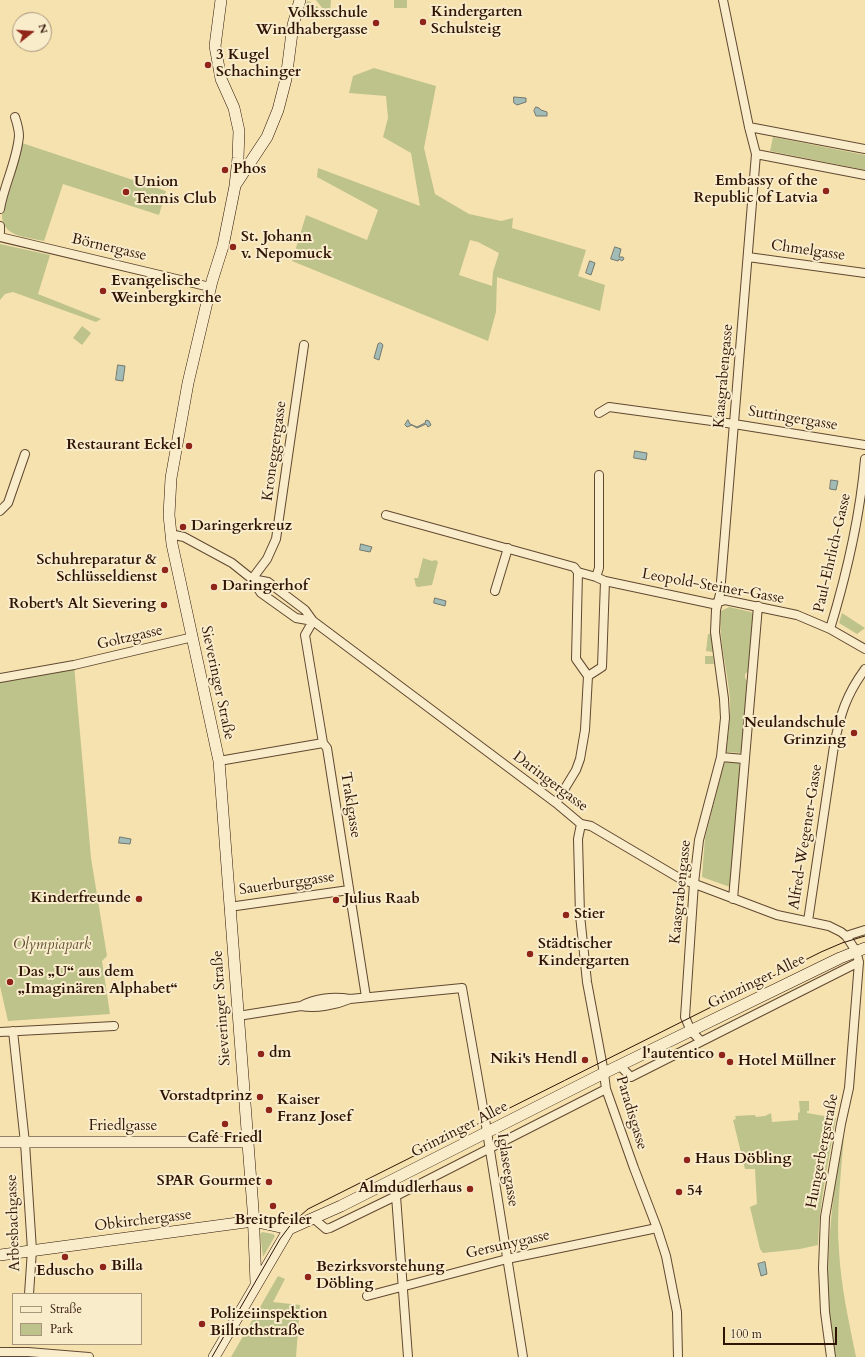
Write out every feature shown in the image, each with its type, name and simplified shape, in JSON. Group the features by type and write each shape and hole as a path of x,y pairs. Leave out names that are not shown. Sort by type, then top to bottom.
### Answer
{"main road":[{"name":"Sieveringer Straße","path":"221,0 215,46 222,79 234,108 239,131 238,158 235,186 222,246 210,287 188,383 171,478 169,515 170,534 219,761 254,1221 256,1283"},
{"path":"235,186 267,137 278,110 286,79 293,25 300,0"},
{"path":"238,158 251,161"},
{"name":"Grinzinger Allee","path":"289,1229 390,1182 619,1065 861,950"},
{"name":"Friedlgasse","path":"0,1142 247,1142"},
{"name":"Obkirchergasse","path":"0,1255 254,1221 289,1229"},
{"path":"214,1357 289,1229"}],"street":[{"name":"Kaasgrabengasse","path":"691,1031 685,1017 694,883 699,840 721,756 725,718 716,632 716,610 719,602 756,154 749,128 723,0"},
{"path":"0,209 19,134 15,117"},
{"path":"749,128 865,149"},
{"path":"756,154 865,174"},
{"path":"0,226 0,232"},
{"name":"Börnergasse","path":"0,237 210,287"},
{"name":"Chmelgasse","path":"748,257 865,273"},
{"name":"Kroneggergasse","path":"252,579 267,560 276,540 304,345"},
{"name":"Suttingergasse","path":"598,413 609,407 734,424 865,445"},
{"path":"1,510 8,503 25,454"},
{"name":"Paul-Ehrlich-Gasse","path":"830,629 844,583 854,539 862,492 865,458"},
{"path":"596,577 599,568 599,475"},
{"name":"Leopold-Steiner-Gasse","path":"386,515 574,567 578,572 605,581 713,604 725,600 758,606 797,616 830,629 865,649"},
{"name":"Daringergasse","path":"170,534 184,537 232,563 252,579 261,593 296,618 313,621"},
{"path":"495,591 508,548"},
{"path":"556,803 573,777 580,759 585,730 588,676 576,659 578,572"},
{"name":"Daringergasse","path":"252,579 268,582 305,610 313,621 556,803 581,824 591,826 678,878 777,915 829,926 846,936 861,950"},
{"path":"588,676 602,667 605,581"},
{"path":"733,899 758,606"},
{"name":"Traklgasse","path":"313,621 306,635 324,743 327,748 366,997"},
{"name":"Goltzgasse","path":"0,678 74,665 193,637"},
{"name":"Alfred-Wegener-Gasse","path":"808,921 834,746 839,723 855,683 865,669"},
{"path":"219,761 324,743"},
{"path":"721,756 744,759"},
{"name":"Paradisgasse","path":"581,824 578,839 580,916 587,982 606,1089 666,1256 677,1312 678,1357"},
{"name":"Sauerburggasse","path":"229,907 350,890"},
{"path":"846,936 865,930"},
{"name":"Hungerbergstraße","path":"832,1357 825,1312 823,1268 824,1217 849,1088 861,950"},
{"name":"Grinzinger Allee","path":"619,1065 631,1077 859,962"},
{"name":"Iglaseegasse","path":"366,997 462,988 523,1357"},
{"path":"238,1016 301,1006 310,1008 366,997"},
{"path":"0,1032 114,1026"},
{"name":"Arbesbachgasse","path":"13,1031 25,1143 32,1250 29,1293"},
{"path":"691,1031 701,1041"},
{"name":"Grinzinger Allee","path":"313,1218 326,1229 396,1196 606,1089"},
{"path":"390,1182 396,1196 408,1357"},
{"name":"Gersunygasse","path":"367,1296 507,1259 657,1228"},
{"path":"0,1352 28,1352 89,1357"}],"green space":[{"path":"316,0 331,0 330,13 327,14"},
{"path":"394,0 407,0 407,8 394,8"},
{"path":"307,1 311,2 310,5 314,8 317,6 323,15 305,9"},
{"path":"374,68 436,86 424,148 435,194 469,214 501,221 513,218 512,228 586,250 578,276 605,285 600,311 497,277 496,312 488,341 292,261 306,215 367,240 378,210 317,177 318,168 420,206 411,153 383,137 388,118 386,96 349,93 353,76","holes":["470,240 478,242 499,253 493,272 492,286 459,275"]},
{"path":"773,137 865,155 865,170 770,151"},
{"name":"Union Tennis Club","path":"22,143 166,191 159,215 63,184 44,241 23,237 10,232 3,222 2,214"},
{"path":"0,244 50,255 38,294 101,319 96,322 13,292 5,294 0,300"},
{"path":"82,326 91,333 82,345 73,338"},
{"path":"423,558 432,561 436,560 438,562 432,585 418,587 416,586 414,578 418,578"},
{"path":"729,607 751,612 753,614 749,671 745,674 745,678 748,683 742,750 740,753 726,752 730,719 730,700 720,622 721,611"},
{"path":"842,613 865,628 857,634 839,623"},
{"path":"708,634 712,634 713,652 706,651"},
{"path":"705,656 713,656 714,664 705,664"},
{"name":"Olympiapark","path":"74,665 91,858 107,956 102,961 110,1014 8,1021 0,986 0,678"},
{"path":"726,762 739,763 740,770 730,887 702,877 705,838 724,764"},
{"path":"799,1101 809,1101 809,1111 807,1111 807,1113 836,1118 822,1197 818,1245 800,1249 763,1253 760,1249 750,1207 757,1204 755,1169 745,1169 733,1120 736,1119 735,1116 755,1115 756,1117 765,1116 771,1113 772,1122 798,1120 798,1113 800,1112"},
{"path":"842,1135 844,1135 838,1208 838,1237 843,1291 856,1357 835,1357 829,1302 828,1274 831,1218"},
{"path":"262,1232 273,1234 275,1236 263,1257 260,1234"},
{"path":"278,1276 285,1279 273,1302 300,1305 296,1357 231,1357"}],"water":[{"path":"514,97 526,98 526,102 517,105 514,103"},
{"path":"536,107 547,112 547,116 536,116 534,111"},
{"path":"615,247 621,249 619,257 623,257 624,259 622,261 619,259 618,261 611,259"},
{"path":"590,261 595,263 591,275 586,273"},
{"path":"381,343 383,345 379,360 374,358 378,344"},
{"path":"118,365 125,366 123,381 116,380"},
{"path":"408,420 410,424 417,427 425,423 426,420 429,421 431,425 428,427 426,424 417,428 412,425 407,427 405,425"},
{"path":"635,451 647,453 646,460 634,458"},
{"path":"831,480 838,481 836,490 830,489"},
{"path":"361,544 372,547 370,552 360,550"},
{"path":"435,598 446,601 445,606 434,603"},
{"path":"120,837 131,839 130,844 119,843"},
{"path":"765,1262 767,1274 761,1276 758,1264"}],"tram line":[{"path":"212,1357 280,1239 292,1223 308,1209 821,952 842,943 865,936"}],"place":[{"name":"Kindergarten Schulsteig","path":"423,22"},
{"name":"Volksschule Windhabergasse","path":"376,23"},
{"name":"3 Kugel Schachinger","path":"208,65"},
{"name":"Phos","path":"225,170"},
{"name":"Embassy of the Republic of Latvia","path":"826,191"},
{"name":"Union Tennis Club","path":"126,192"},
{"name":"St. Johann v. Nepomuck","path":"233,247"},
{"name":"Evangelische Weinbergkirche","path":"103,291"},
{"name":"Restaurant Eckel","path":"189,446"},
{"name":"Daringerkreuz","path":"183,527"},
{"name":"Schuhreparatur & Schlüsseldienst","path":"165,570"},
{"name":"Daringerhof","path":"214,587"},
{"name":"Robert's Alt Sievering","path":"164,605"},
{"name":"Neulandschule Grinzing","path":"854,733"},
{"name":"Kinderfreunde","path":"139,899"},
{"name":"Julius Raab","path":"336,900"},
{"name":"Stier","path":"566,915"},
{"name":"Städtischer Kindergarten","path":"530,954"},
{"name":"Das „U“ aus dem „Imaginären Alphabet“","path":"10,982"},
{"name":"dm","path":"261,1054"},
{"name":"l'autentico","path":"722,1055"},
{"name":"Niki's Hendl","path":"585,1060"},
{"name":"Hotel Müllner","path":"730,1062"},
{"name":"Vorstadtprinz","path":"260,1097"},
{"name":"Kaiser Franz Josef","path":"269,1110"},
{"name":"Café Friedl","path":"225,1124"},
{"name":"Haus Döbling","path":"687,1160"},
{"name":"SPAR Gourmet","path":"269,1182"},
{"name":"Almdudlerhaus","path":"470,1189"},
{"name":"54","path":"679,1192"},
{"name":"Breitpfeiler","path":"273,1206"},
{"name":"Eduscho","path":"65,1257"},
{"name":"Billa","path":"103,1267"},
{"name":"Bezirksvorstehung Döbling","path":"308,1277"},
{"name":"Polizeiinspektion Billrothstraße","path":"202,1324"}]}
